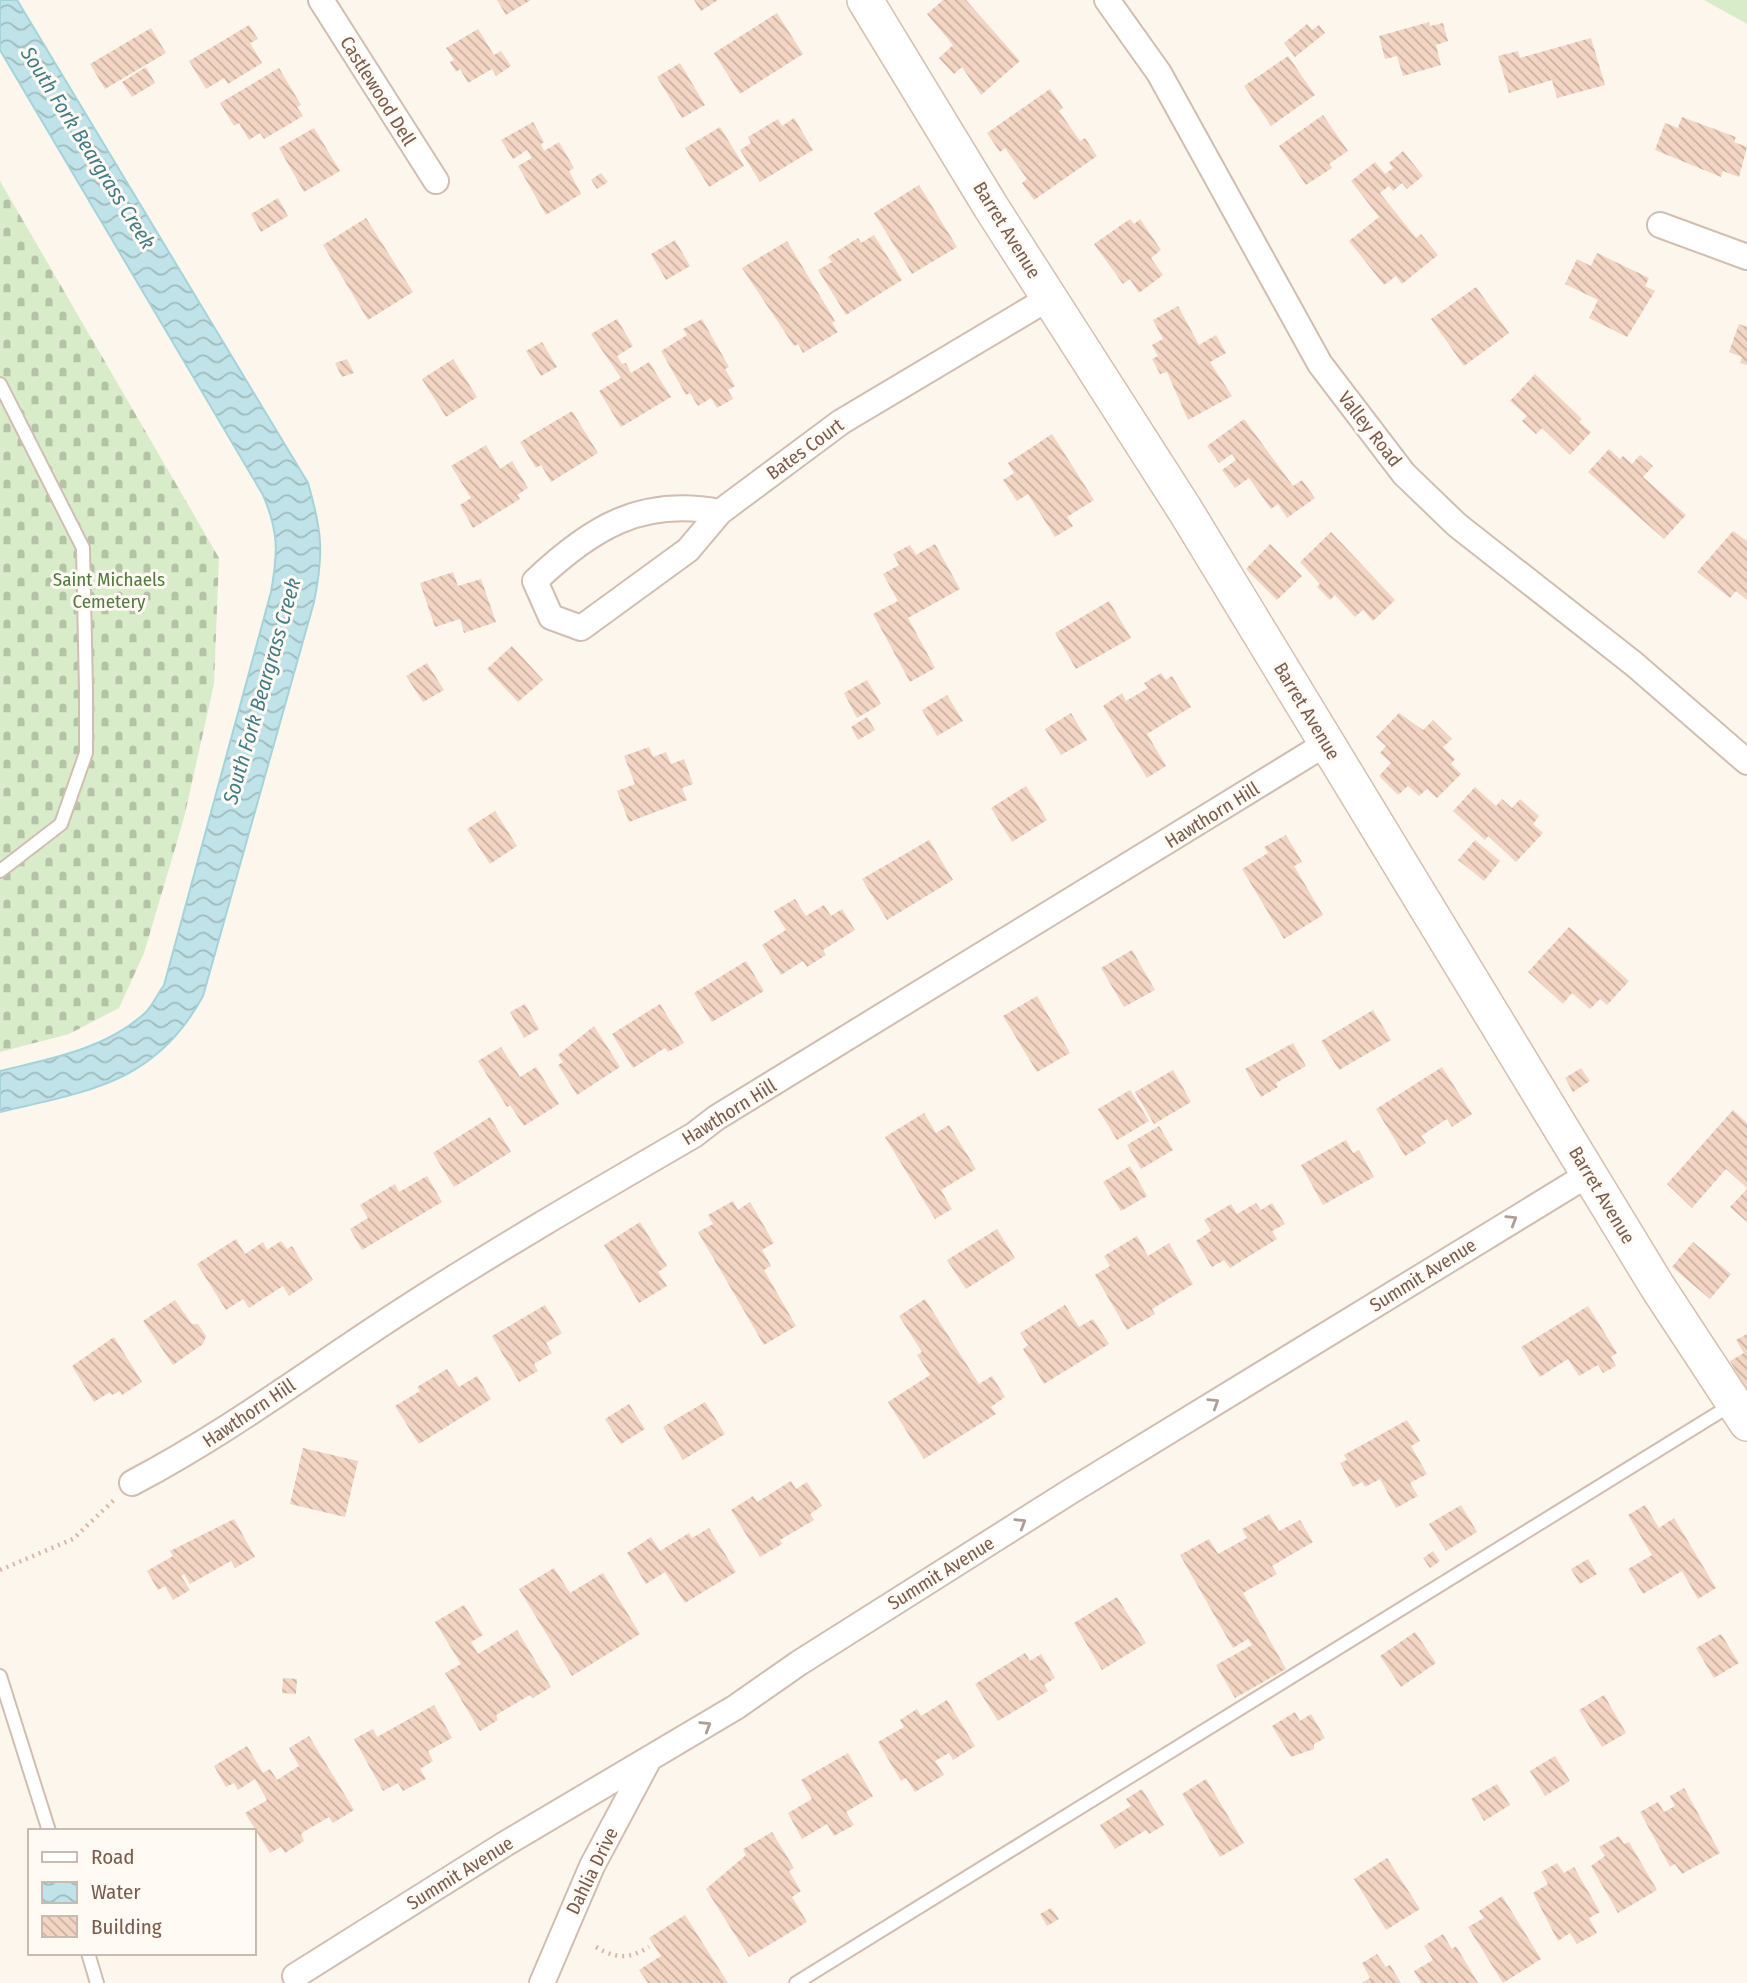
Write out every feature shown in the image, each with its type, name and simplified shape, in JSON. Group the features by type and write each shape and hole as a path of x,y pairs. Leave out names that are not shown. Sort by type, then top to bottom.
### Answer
{"street":[{"name":"Castlewood Dell","path":"320,0 436,181"},
{"name":"Barret Avenue","path":"865,0 1049,298 1185,510 1657,1286 1741,1413"},
{"name":"Valley Road","path":"1107,0 1129,28 1180,108 1320,364 1404,474 1457,524 1634,664 1747,762"},
{"path":"1660,225 1747,257"},
{"name":"Bates Court","path":"720,512 688,506 646,513 607,524 564,553 535,580 551,617 581,628 688,550 720,512 841,422 1049,298"},
{"name":"Hawthorn Hill","path":"132,1483 237,1424 334,1355 464,1270 694,1135 716,1118 1327,743"},
{"name":"Summit Avenue","path":"295,1976 505,1844 648,1761 1071,1491 1589,1174"},
{"name":"Dahlia Drive","path":"542,1983 592,1866 648,1761"}],"lane":[{"path":"0,384 83,548 86,690 86,753 61,824 0,871"},
{"path":"796,1983 1741,1413"},
{"path":"0,1676 48,1829"},
{"path":"89,1955 97,1983"}],"path":[{"path":"0,1570 73,1539 132,1483"},
{"path":"596,1947 617,1957 628,1957 649,1947"}],"green space":[{"path":"1704,0 1747,0 1747,24"},
{"name":"Saint Michaels Cemetery","path":"0,181 219,558 214,684 184,818 144,953 119,1008 69,1034 0,1052"}],"water":[{"name":"South Fork Beargrass Creek","path":"0,0 17,0 308,483 319,529 320,555 314,602 203,996 184,1025 164,1048 142,1065 91,1089 0,1112 0,1071 77,1051 114,1035 146,1012 164,985 271,592 276,543 272,520 263,495 0,50"}],"building":[{"path":"497,0 531,0 506,15"},
{"path":"694,0 718,0 701,11"},
{"path":"943,0 966,0 1020,61 981,95 962,67 954,74 939,58 953,45 927,14"},
{"path":"777,13 803,54 740,94 714,53"},
{"path":"1429,22 1430,26 1443,23 1448,41 1436,45 1441,65 1403,76 1397,56 1385,59 1379,36"},
{"path":"1307,24 1312,30 1319,25 1325,33 1295,57 1284,43"},
{"path":"249,25 258,39 250,43 262,63 228,84 224,78 206,89 189,61"},
{"path":"151,28 166,53 105,89 90,64"},
{"path":"478,29 494,55 501,51 511,66 496,76 492,69 468,83 460,69 456,72 450,62 454,60 446,48"},
{"path":"1591,38 1605,85 1557,98 1552,80 1509,93 1498,56 1518,51 1520,58"},
{"path":"1288,56 1315,95 1271,126 1244,86"},
{"path":"680,63 705,105 682,118 657,77"},
{"path":"146,67 155,83 132,97 122,82"},
{"path":"279,68 301,105 297,107 303,116 264,139 260,133 249,140 239,123 234,126 220,103"},
{"path":"1050,89 1063,108 1059,111 1080,141 1085,138 1097,156 1034,200 1022,183 1027,179 1005,148 1000,152 987,133"},
{"path":"1323,115 1348,151 1329,164 1332,168 1306,185 1279,146"},
{"path":"1682,117 1736,137 1734,142 1747,147 1739,177 1723,171 1721,177 1655,150 1665,123 1678,128"},
{"path":"794,118 813,150 760,182 740,150 751,143 748,137 778,119 782,126"},
{"path":"533,122 544,142 541,144 544,151 559,142 574,168 569,171 581,194 546,215 518,166 532,158 527,150 513,159 501,140"},
{"path":"720,127 744,166 709,187 685,148"},
{"path":"314,128 340,171 304,192 279,148"},
{"path":"1403,151 1423,176 1407,189 1402,183 1393,191 1389,186 1380,193 1416,238 1421,234 1438,255 1402,284 1396,276 1384,285 1349,241 1379,217 1351,181 1375,162 1385,174 1393,168 1389,163"},
{"path":"601,173 608,182 597,189 591,180"},
{"path":"919,185 957,247 912,274 874,213"},
{"path":"278,198 288,216 261,232 251,214"},
{"path":"366,218 413,292 368,320 323,245"},
{"path":"1130,219 1134,224 1140,219 1161,250 1151,258 1163,275 1139,293 1130,279 1123,284 1094,244"},
{"path":"874,235 902,280 846,315 818,270 832,262 828,257 858,238 861,243"},
{"path":"675,240 690,266 666,280 651,254"},
{"path":"787,241 835,321 832,323 838,332 803,353 798,344 794,346 742,268"},
{"path":"1597,253 1649,278 1645,286 1655,291 1627,337 1589,318 1598,300 1565,284 1577,259 1591,266"},
{"path":"1476,287 1509,333 1464,366 1431,319"},
{"path":"1178,306 1199,345 1216,335 1226,353 1210,362 1232,396 1188,420 1167,372 1160,374 1152,359 1158,356 1152,345 1163,339 1153,320"},
{"path":"617,319 633,346 617,356 622,364 626,363 631,373 649,362 671,397 621,427 599,391 621,378 591,334"},
{"path":"702,319 729,367 725,369 735,386 728,390 733,399 717,408 711,398 698,406 690,393 686,395 661,351 687,335 683,329"},
{"path":"1739,324 1747,327 1747,365 1740,363 1742,357 1729,352"},
{"path":"542,342 557,367 541,376 526,351"},
{"path":"347,359 354,373 342,377 335,363"},
{"path":"453,359 477,397 446,417 422,379"},
{"path":"1535,374 1582,419 1579,422 1591,432 1570,455 1542,428 1536,434 1522,421 1527,416 1510,401"},
{"path":"572,411 598,453 551,482 541,465 536,468 520,442"},
{"path":"1244,419 1293,486 1302,480 1315,498 1287,518 1278,504 1271,509 1249,478 1235,488 1222,470 1236,460 1232,454 1219,463 1207,446"},
{"path":"1052,434 1094,500 1067,517 1073,526 1055,537 1028,494 1017,501 1003,480 1014,473 1008,463"},
{"path":"486,445 500,469 512,461 528,488 517,495 520,499 473,528 460,505 471,498 451,466"},
{"path":"1609,449 1620,459 1623,456 1632,464 1640,455 1653,466 1643,477 1686,515 1664,539 1588,472"},
{"path":"1733,531 1747,541 1747,600 1736,591 1730,598 1697,572"},
{"path":"1331,532 1395,600 1373,621 1363,610 1355,617 1335,595 1330,600 1317,587 1320,584 1300,562"},
{"path":"935,544 960,589 908,618 935,668 910,682 873,614 898,601 883,574 899,565 893,554 910,545 916,555"},
{"path":"1270,544 1302,576 1277,600 1246,569"},
{"path":"453,572 458,586 481,579 496,622 464,633 460,619 435,627 420,583"},
{"path":"1109,601 1131,638 1076,669 1055,633"},
{"path":"512,646 543,680 518,702 487,669"},
{"path":"427,663 444,690 423,702 406,676"},
{"path":"1161,673 1166,680 1172,676 1191,707 1147,734 1166,766 1147,778 1103,706 1122,693 1126,701 1148,688 1144,683"},
{"path":"867,680 881,704 857,718 844,693"},
{"path":"947,695 963,721 937,736 922,710"},
{"path":"1071,713 1087,740 1061,755 1045,729"},
{"path":"1399,713 1423,730 1433,720 1452,739 1443,747 1455,759 1451,764 1461,774 1437,798 1427,789 1419,796 1408,786 1398,795 1379,776 1391,763 1380,753 1386,746 1376,737"},
{"path":"867,717 875,730 858,740 851,727"},
{"path":"649,747 653,757 666,752 671,764 684,759 693,784 682,788 687,800 629,822 617,791 635,784 624,756"},
{"path":"1026,786 1047,820 1012,842 991,808"},
{"path":"1475,787 1496,806 1502,799 1512,808 1520,799 1539,816 1533,824 1543,833 1516,862 1488,836 1485,840 1453,811"},
{"path":"495,811 517,846 490,864 467,829"},
{"path":"1286,835 1302,862 1294,866 1323,915 1284,939 1242,869 1268,853 1264,847"},
{"path":"929,840 953,880 887,920 862,879"},
{"path":"1475,840 1500,861 1484,881 1458,860"},
{"path":"795,899 806,916 824,905 831,916 842,909 855,930 823,950 826,955 807,967 803,961 781,975 762,945 786,930 774,911"},
{"path":"1569,927 1629,981 1607,1005 1600,999 1590,1009 1572,993 1563,1004 1528,972"},
{"path":"1132,950 1155,990 1124,1007 1101,968"},
{"path":"746,961 764,991 712,1022 694,993"},
{"path":"1037,996 1070,1053 1037,1072 1003,1016"},
{"path":"525,1004 539,1029 524,1038 510,1012"},
{"path":"660,1004 684,1043 668,1052 665,1048 633,1068 612,1034"},
{"path":"1373,1010 1391,1040 1339,1070 1321,1041"},
{"path":"594,1026 620,1067 577,1095 558,1065 563,1062 558,1055"},
{"path":"1293,1043 1306,1066 1276,1083 1278,1087 1261,1097 1245,1069"},
{"path":"501,1047 520,1077 536,1067 559,1104 524,1126 510,1105 507,1107 478,1061"},
{"path":"1442,1067 1472,1114 1452,1127 1447,1119 1421,1136 1426,1143 1405,1156 1376,1109"},
{"path":"1581,1068 1590,1081 1573,1092 1565,1078"},
{"path":"1173,1070 1191,1102 1154,1124 1135,1092"},
{"path":"1130,1090 1149,1121 1117,1140 1098,1109"},
{"path":"1733,1110 1747,1123 1747,1188 1726,1169 1692,1208 1667,1184"},
{"path":"924,1113 936,1133 949,1125 976,1169 941,1190 952,1209 935,1219 885,1137"},
{"path":"490,1117 511,1152 454,1187 433,1153"},
{"path":"1159,1126 1173,1150 1141,1169 1127,1145"},
{"path":"1346,1140 1353,1153 1359,1150 1374,1177 1323,1205 1301,1165"},
{"path":"1130,1166 1147,1196 1121,1211 1103,1182"},
{"path":"427,1176 442,1202 362,1250 350,1229 368,1218 360,1205 395,1184 399,1192"},
{"path":"1747,1189 1747,1222 1730,1207"},
{"path":"733,1201 738,1210 750,1202 774,1243 762,1250 771,1266 764,1270 796,1326 764,1345 698,1232 713,1224 708,1215"},
{"path":"1256,1203 1261,1210 1272,1203 1285,1224 1272,1231 1277,1239 1230,1268 1224,1260 1212,1267 1196,1241 1211,1231 1204,1220 1231,1204 1237,1214"},
{"path":"640,1222 667,1266 658,1272 667,1286 639,1303 604,1245"},
{"path":"997,1229 1015,1258 966,1289 947,1260"},
{"path":"1137,1236 1148,1256 1169,1243 1193,1284 1152,1309 1155,1314 1127,1330 1095,1275 1110,1266 1104,1256"},
{"path":"236,1239 245,1254 263,1242 267,1250 281,1241 287,1249 292,1246 313,1280 289,1296 283,1286 249,1308 243,1299 226,1310 197,1264"},
{"path":"1693,1242 1731,1274 1710,1299 1672,1267"},
{"path":"925,1299 979,1384 992,1376 1005,1397 991,1407 996,1414 924,1459 888,1402 930,1375 917,1355 922,1352 899,1316"},
{"path":"175,1300 192,1324 198,1324 206,1336 203,1344 173,1365 143,1321"},
{"path":"545,1305 562,1333 546,1343 552,1353 534,1364 538,1371 519,1382 492,1336"},
{"path":"1065,1305 1079,1327 1093,1319 1109,1344 1044,1384 1023,1349 1028,1345 1020,1333"},
{"path":"1588,1306 1617,1353 1611,1357 1616,1366 1603,1373 1598,1365 1579,1376 1568,1359 1540,1377 1521,1347"},
{"path":"1747,1334 1747,1391 1730,1361 1744,1353 1736,1340"},
{"path":"114,1337 142,1382 122,1395 120,1391 112,1395 110,1392 94,1402 72,1366"},
{"path":"447,1369 459,1387 477,1376 491,1399 419,1444 395,1406 420,1391 417,1387"},
{"path":"705,1402 725,1434 683,1460 663,1427"},
{"path":"629,1404 645,1429 621,1444 605,1419"},
{"path":"1407,1420 1420,1441 1411,1446 1427,1474 1410,1483 1418,1496 1396,1508 1380,1479 1365,1487 1362,1482 1353,1487 1340,1463 1347,1460 1344,1455"},
{"path":"303,1448 358,1461 345,1517 290,1504"},
{"path":"791,1481 796,1489 807,1482 822,1506 810,1514 814,1520 780,1540 782,1544 760,1557 731,1510 753,1496 757,1502"},
{"path":"1461,1505 1477,1532 1446,1551 1429,1524"},
{"path":"1645,1505 1659,1528 1674,1518 1716,1588 1698,1599 1682,1571 1643,1594 1628,1569 1652,1555 1628,1515"},
{"path":"1269,1514 1279,1531 1300,1520 1313,1542 1272,1566 1277,1574 1243,1593 1286,1669 1235,1698 1216,1665 1252,1645 1248,1639 1233,1648 1180,1555 1209,1539 1218,1554 1247,1538 1242,1529"},
{"path":"234,1519 255,1557 235,1568 231,1561 190,1584 184,1574 181,1576 190,1590 173,1600 165,1586 158,1590 147,1571 173,1556 170,1551"},
{"path":"709,1528 736,1572 685,1603 665,1572 646,1584 627,1553 651,1537 660,1551 689,1533 692,1538"},
{"path":"1433,1551 1440,1561 1430,1568 1423,1558"},
{"path":"1588,1559 1597,1574 1580,1584 1571,1569"},
{"path":"554,1568 570,1593 603,1573 640,1634 572,1676 519,1589"},
{"path":"1117,1597 1146,1643 1102,1670 1074,1623"},
{"path":"464,1605 483,1635 471,1642 478,1654 517,1630 551,1687 533,1698 530,1695 496,1715 498,1720 480,1731 445,1673 461,1664 435,1622"},
{"path":"1415,1632 1436,1663 1401,1687 1380,1656"},
{"path":"1721,1634 1739,1663 1714,1678 1696,1648"},
{"path":"1025,1653 1030,1661 1041,1654 1055,1678 1044,1685 1048,1691 998,1721 975,1684"},
{"path":"283,1678 297,1679 296,1694 282,1693"},
{"path":"1604,1695 1626,1733 1602,1747 1579,1710"},
{"path":"947,1700 975,1746 953,1760 949,1753 935,1761 944,1775 915,1792 906,1778 901,1781 878,1742 904,1727 900,1720 917,1709 921,1716"},
{"path":"434,1705 452,1738 428,1751 433,1761 420,1769 426,1779 403,1791 398,1783 383,1791 354,1739 373,1729 377,1737"},
{"path":"1295,1712 1300,1721 1311,1714 1325,1738 1314,1744 1314,1749 1291,1757 1272,1726"},
{"path":"309,1736 354,1810 333,1823 329,1817 305,1831 301,1834 304,1841 285,1853 281,1847 270,1853 245,1813 267,1800 255,1779 238,1790 234,1783 226,1787 214,1766 247,1746 263,1773 270,1769 277,1780 299,1766 289,1748"},
{"path":"848,1753 873,1796 846,1812 854,1825 834,1836 827,1824 802,1839 788,1813 812,1799 801,1780"},
{"path":"1555,1756 1570,1781 1545,1796 1530,1771"},
{"path":"1206,1779 1244,1843 1220,1857 1182,1794"},
{"path":"1497,1784 1510,1805 1484,1821 1471,1799"},
{"path":"1684,1788 1720,1853 1682,1874 1675,1864 1670,1867 1640,1812 1658,1802 1664,1812 1675,1806 1670,1796"},
{"path":"1142,1789 1164,1825 1149,1834 1146,1830 1115,1849 1100,1825 1131,1806 1126,1799"},
{"path":"772,1832 794,1868 789,1871 801,1891 792,1897 807,1922 749,1957 706,1889 746,1855 743,1849"},
{"path":"1619,1836 1624,1844 1629,1842 1657,1890 1618,1913 1591,1866 1605,1856 1599,1847"},
{"path":"1387,1858 1420,1909 1386,1930 1354,1879"},
{"path":"1557,1863 1564,1873 1574,1867 1600,1912 1589,1918 1597,1933 1577,1944 1570,1933 1558,1941 1533,1893 1548,1884 1541,1872"},
{"path":"1502,1896 1541,1959 1503,1983 1468,1927 1484,1918 1479,1911"},
{"path":"1051,1908 1059,1919 1047,1926 1040,1914"},
{"path":"685,1915 728,1983 648,1983 639,1970 661,1956 649,1938"},
{"path":"1443,1934 1452,1949 1456,1946 1478,1983 1421,1983 1414,1971 1433,1960 1424,1946"},
{"path":"1377,1954 1386,1967 1390,1965 1401,1983 1362,1983 1370,1978 1362,1963"}]}
